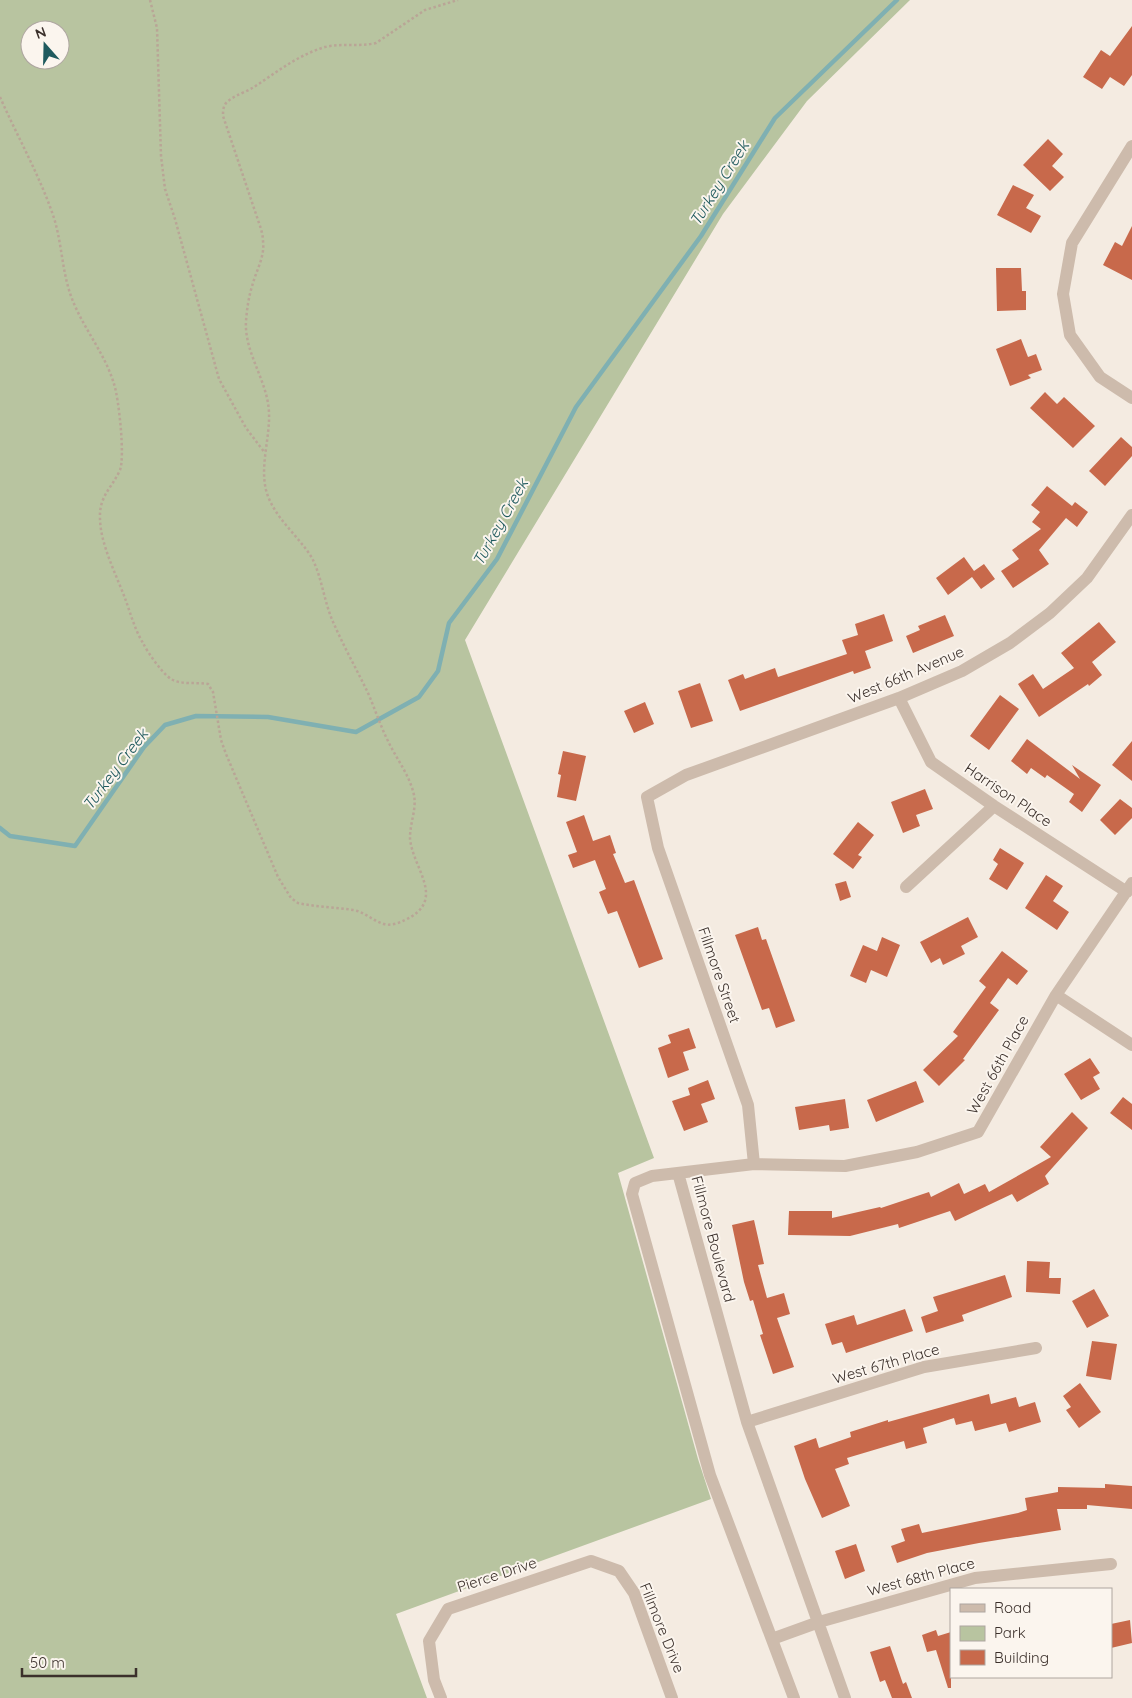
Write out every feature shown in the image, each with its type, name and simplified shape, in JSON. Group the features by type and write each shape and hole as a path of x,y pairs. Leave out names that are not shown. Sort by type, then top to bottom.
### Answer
{"street":[{"path":"1132,146 1072,243 1063,294 1070,335 1100,378 1132,398"},
{"name":"West 66th Avenue","path":"647,797 686,775 899,698 962,671 1010,643 1050,613 1087,578 1132,514"},
{"name":"Harrison Place","path":"899,698 931,762 994,806 1129,888"},
{"name":"Fillmore Street","path":"647,797 658,848 748,1105 754,1164"},
{"path":"906,887 994,806"},
{"name":"West 66th Place","path":"678,1173 754,1164 845,1166 917,1152 978,1132 1056,995 1129,888"},
{"path":"1056,995 1132,1045"},
{"name":"Fillmore Boulevard","path":"794,1698 710,1475 632,1194 635,1184 652,1176 678,1173 746,1422 846,1698"},
{"name":"West 67th Place","path":"746,1422 924,1367 1036,1348"},
{"name":"Pierce Drive","path":"441,1698 434,1680 429,1641 448,1609 591,1561"},
{"name":"Fillmore Drive","path":"591,1561 619,1571 634,1593 672,1698"},
{"name":"West 68th Place","path":"772,1638 819,1622 975,1578 1111,1564"}],"path":[{"path":"150,0 157,28 161,156 165,189 220,379 246,428 266,454"},
{"path":"0,98 35,170 54,217 60,237 70,294 106,362 115,386 122,462 119,472 106,492 101,504 100,518 107,551 143,644 160,668 172,680 208,684 213,692 221,740 278,877 291,898 298,903 364,913 387,925 404,921 416,914 422,908 427,892 412,851 410,837 416,804 414,794 411,781 388,742 369,696 332,622 312,558 277,513 266,489 269,412 265,390 250,347 246,324 248,305 264,243 223,108 227,102 254,87 286,65 308,54 335,45 368,45 376,43 425,10 458,0"}],"green space":[{"path":"0,0 910,0 807,101 723,214 465,640 654,1158 618,1173 698,1459 711,1499 396,1614 427,1698 0,1698"}],"building":[{"path":"1132,26 1132,75 1124,86 1110,77 1102,89 1083,77 1101,50 1110,56"},
{"path":"1048,139 1063,154 1052,166 1064,177 1050,191 1023,165"},
{"path":"1013,185 1034,195 1026,208 1041,216 1031,233 997,215"},
{"path":"1132,226 1132,280 1103,265 1115,242 1122,246"},
{"path":"996,268 1021,268 1022,291 1026,291 1026,310 997,311"},
{"path":"1021,339 1028,357 1036,354 1042,370 1028,375 1031,378 1010,386 996,349"},
{"path":"1045,392 1057,404 1064,397 1095,426 1073,448 1030,408"},
{"path":"1121,437 1132,447 1132,456 1105,486 1089,471"},
{"path":"1047,486 1072,506 1075,502 1088,512 1077,527 1066,518 1039,550 1049,564 1013,588 1001,571 1019,559 1012,550 1041,529 1032,522 1040,512 1031,505"},
{"path":"964,557 974,571 984,564 995,579 981,589 972,577 948,595 936,578"},
{"path":"884,614 893,641 865,651 871,668 854,674 853,671 740,711 728,680 743,674 745,679 775,668 778,677 847,654 842,640 858,635 855,624"},
{"path":"945,615 954,636 913,653 906,636 920,630 918,626"},
{"path":"1099,622 1116,642 1092,662 1102,675 1089,686 1088,684 1039,717 1018,684 1033,674 1043,689 1074,668 1061,653"},
{"path":"700,683 713,721 691,728 678,691"},
{"path":"1000,695 1019,709 989,750 970,736"},
{"path":"645,702 654,724 634,733 624,711"},
{"path":"1027,739 1080,779 1072,765 1101,785 1082,812 1069,802 1074,794 1047,775 1045,778 1031,768 1027,774 1011,761"},
{"path":"1132,741 1132,781 1112,765"},
{"path":"563,751 586,756 576,801 557,797 561,775 558,774"},
{"path":"925,789 933,809 916,815 920,826 903,833 891,802"},
{"path":"1120,799 1132,808 1132,818 1115,835 1100,820"},
{"path":"584,815 593,841 610,835 616,853 613,854 625,883 634,880 663,959 639,968 617,911 608,914 599,892 606,889 595,860 573,868 568,855 577,852 566,822"},
{"path":"858,822 874,835 858,855 862,857 853,869 833,854"},
{"path":"1000,848 1024,863 1007,890 989,879 998,864 993,860"},
{"path":"1046,875 1063,886 1053,901 1069,912 1057,930 1025,908"},
{"path":"846,881 851,897 840,901 835,884"},
{"path":"968,917 978,937 961,946 965,954 943,965 940,958 931,963 920,942"},
{"path":"758,927 762,940 766,939 795,1021 776,1028 769,1008 762,1010 735,935"},
{"path":"882,937 900,945 887,977 871,970 866,983 850,976 863,945 877,951"},
{"path":"1002,951 1028,971 1017,985 1008,978 990,1003 999,1010 963,1059 965,1060 939,1086 923,1070 958,1036 953,1032 986,987 979,981"},
{"path":"689,1028 696,1048 683,1052 689,1070 668,1078 658,1048 671,1043 668,1035"},
{"path":"1090,1058 1100,1073 1093,1077 1100,1089 1081,1100 1064,1074"},
{"path":"708,1080 715,1099 701,1104 708,1122 684,1131 672,1101 690,1095 688,1088"},
{"path":"916,1081 924,1102 876,1122 867,1100"},
{"path":"1123,1097 1132,1104 1132,1130 1110,1113"},
{"path":"845,1099 849,1128 830,1131 829,1125 799,1130 795,1107"},
{"path":"1072,1112 1088,1128 1045,1176 1049,1184 1017,1202 1012,1194 955,1221 950,1211 899,1228 898,1224 850,1236 788,1235 789,1211 832,1211 832,1218 881,1208 929,1192 931,1197 959,1183 964,1194 985,1184 989,1192 1051,1157 1040,1147"},
{"path":"754,1220 764,1264 758,1265 767,1298 784,1293 790,1314 777,1318 794,1367 773,1374 760,1335 763,1334 753,1300 750,1301 744,1282 732,1225"},
{"path":"1027,1261 1050,1262 1049,1278 1061,1278 1060,1294 1026,1292"},
{"path":"1005,1275 1012,1297 962,1315 964,1321 926,1333 921,1317 938,1311 933,1297"},
{"path":"1094,1289 1109,1316 1087,1328 1072,1301"},
{"path":"905,1309 913,1331 846,1353 842,1342 832,1345 825,1324 854,1315 857,1325"},
{"path":"1092,1341 1117,1344 1111,1380 1086,1376"},
{"path":"1080,1383 1101,1412 1079,1428 1066,1410 1071,1407 1063,1396"},
{"path":"989,1394 991,1404 1016,1397 1019,1407 1035,1402 1041,1422 1009,1432 1006,1423 975,1431 972,1421 956,1425 954,1418 923,1428 927,1443 906,1449 904,1441 847,1458 849,1464 835,1469 850,1506 822,1518 805,1479 794,1446 816,1438 819,1448 851,1437 850,1432 888,1420 888,1422"},
{"path":"1105,1484 1132,1486 1132,1509 1087,1505 1087,1509 1057,1509 1061,1530 927,1553 897,1563 891,1546 905,1541 901,1529 919,1524 922,1533 1018,1513 1027,1510 1025,1498 1058,1492 1058,1487 1105,1488"},
{"path":"856,1544 865,1571 845,1579 835,1551"},
{"path":"1130,1620 1132,1643 1112,1648 1112,1624"},
{"path":"936,1630 938,1636 950,1632 951,1688 948,1688 936,1650 927,1652 922,1635"},
{"path":"890,1646 903,1684 906,1682 912,1698 892,1698 885,1680 880,1682 870,1652"}],"waterway":[{"name":"Turkey Creek","path":"0,828 10,836 75,846 144,747 165,725 196,716 268,717 356,732 419,697 438,671 449,623 497,559 576,407 701,236 775,118 897,0"}]}
